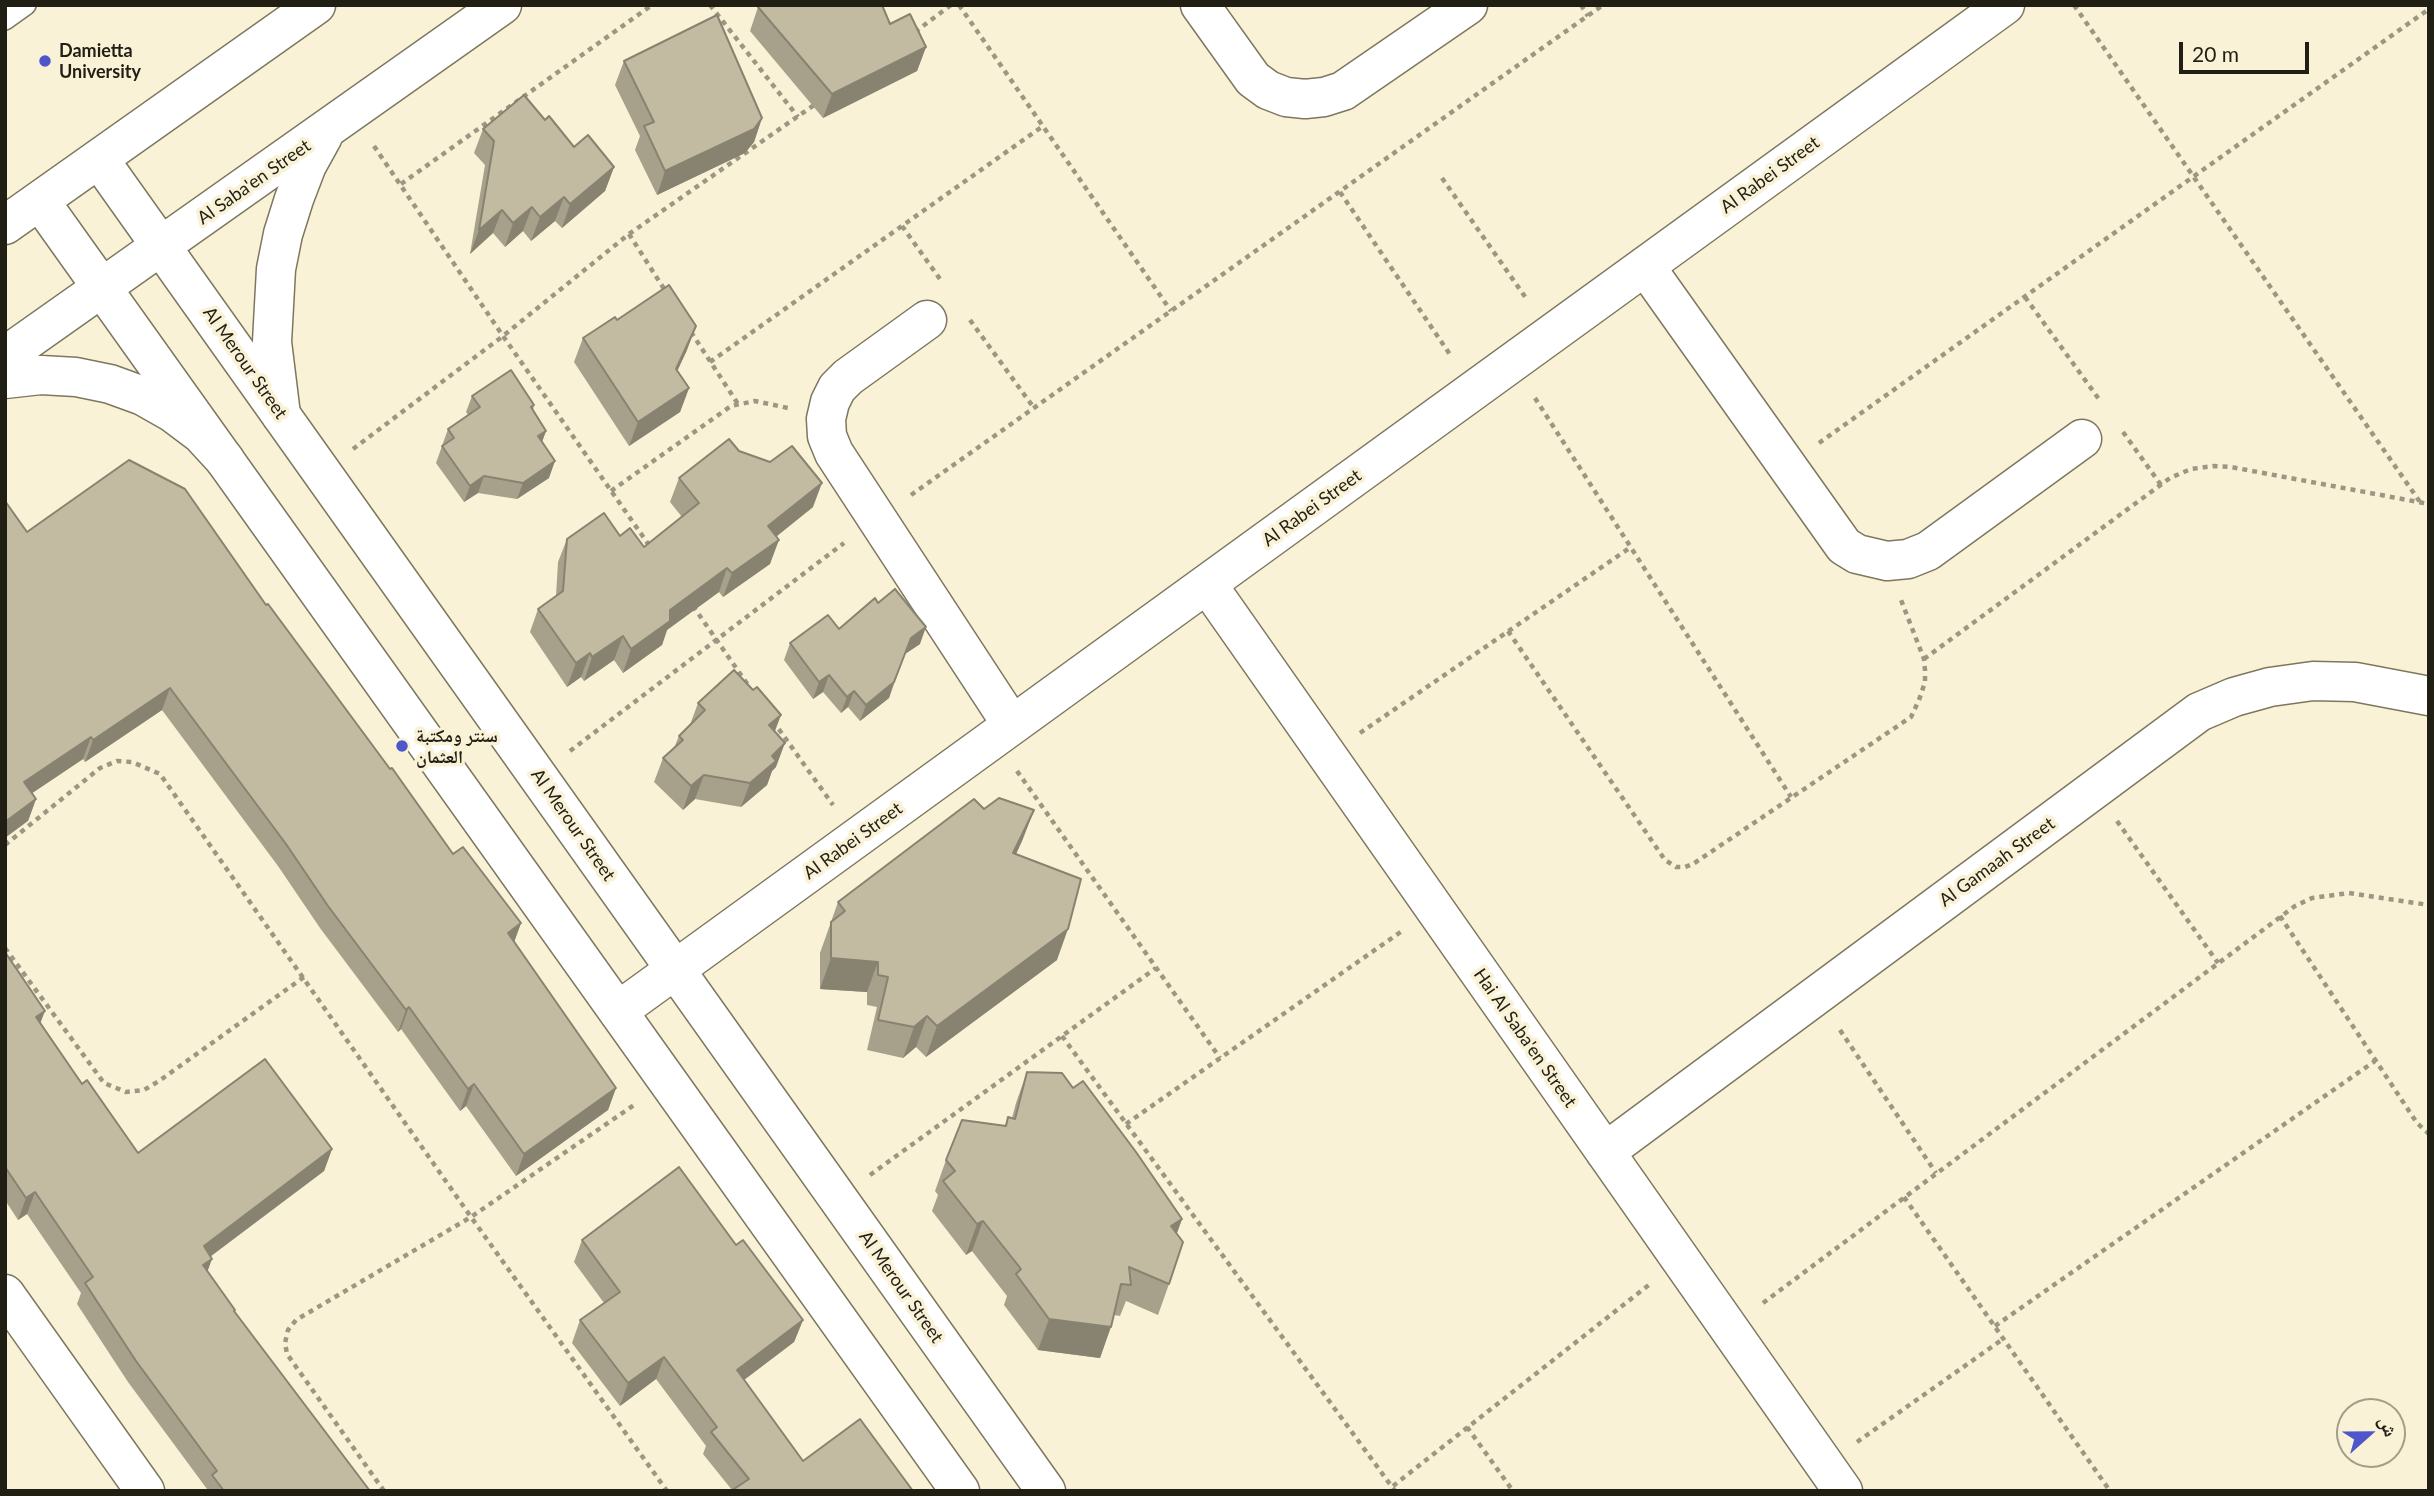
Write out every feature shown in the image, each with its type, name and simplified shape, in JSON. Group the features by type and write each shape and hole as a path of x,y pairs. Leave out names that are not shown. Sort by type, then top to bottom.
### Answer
{"street":[{"path":"5,225 316,5"},
{"name":"Al Saba'en Street","path":"5,356 502,5"},
{"path":"1200,5 1253,79 1268,90 1286,97 1305,99 1343,91 1468,5"},
{"name":"Al Rabei Street","path":"618,1011 2005,5"},
{"path":"281,415 272,342 276,270 294,199 307,165 338,123"},
{"name":"Al Merour Street","path":"99,159 1046,1491"},
{"path":"40,201 960,1491"},
{"path":"1645,266 1844,546 1871,559 1908,559 1928,551 2082,439"},
{"path":"927,320 848,377 837,388 826,419 827,436 834,453 1003,732"},
{"path":"5,379 41,375 76,377 110,384 143,396 173,413 201,434 225,460"},
{"name":"Hai Al Saba'en Street","path":"1207,584 1834,1478"},
{"name":"Al Gamaah Street","path":"1605,1152 2199,712 2234,697 2270,687 2313,681 2355,682 2429,696"},
{"path":"5,1294 145,1491"}],"lane":[{"path":"5,20 26,5"}],"path":[{"path":"401,184 652,5"},
{"path":"710,5 798,117"},
{"path":"907,37 951,5"},
{"path":"959,5 1171,311"},
{"path":"1581,5 1588,16"},
{"path":"538,775 876,519 1603,5"},
{"path":"2074,5 2420,502"},
{"path":"1787,466 2429,9"},
{"path":"323,472 503,336 629,234 820,101"},
{"path":"338,123 401,184 503,336 652,548"},
{"path":"710,362 1043,126"},
{"path":"1442,178 1551,334"},
{"path":"1340,192 1474,391"},
{"path":"629,234 673,304"},
{"path":"2025,297 2104,406"},
{"path":"688,327 738,404"},
{"path":"1512,363 1791,797"},
{"path":"611,491 720,413 738,404 768,402 826,419"},
{"path":"2119,426 2161,485"},
{"path":"1924,659 2170,478 2191,469 2231,467 2429,504"},
{"path":"1327,755 1631,547"},
{"path":"1508,631 1665,860 1670,864 1685,867 1911,717 1925,682 1924,659 1887,561"},
{"path":"692,605 755,694"},
{"path":"770,716 856,839"},
{"path":"1003,732 1156,968 1220,1058"},
{"path":"5,845 100,768 117,761 146,766 160,774 667,1491"},
{"path":"2094,789 2218,963"},
{"path":"1728,1329 2280,916 2312,898 2349,892 2429,905"},
{"path":"1126,1124 1434,908"},
{"path":"2280,916 2417,1123 2429,1134"},
{"path":"5,948 104,1083 126,1092 144,1090 159,1081 304,977"},
{"path":"838,1198 1156,968"},
{"path":"1816,995 1936,1173"},
{"path":"1062,1036 1394,1489 1467,1427 1681,1259"},
{"path":"1995,1326 2375,1061"},
{"path":"384,1491 288,1354 285,1343 288,1330 296,1320 471,1217 669,1080"},
{"path":"1904,1197 2110,1491"},
{"path":"1834,1478 2003,1339"},
{"path":"1467,1427 1513,1491"}],"building":[{"path":"882,5 890,24 910,14 926,47 832,94 758,7"},
{"path":"717,15 762,118 754,129 665,171 644,126 654,122 624,61"},
{"path":"524,95 545,120 549,116 574,147 588,135 614,167 570,204 564,197 540,217 532,207 513,223 502,210 479,230 494,141 483,129"},
{"path":"669,285 696,326 676,369 689,388 638,422 583,338 615,317 617,320"},
{"path":"511,370 534,405 531,407 546,431 538,436 555,461 523,483 484,476 470,486 442,446 454,438 448,429 480,407 472,396"},
{"path":"729,439 739,451 770,462 792,446 822,483 768,526 779,540 732,573 727,568 670,610 670,621 631,649 623,636 592,657 590,653 576,663 538,609 563,591 567,539 604,513 620,536 630,528 644,547 699,503 679,478"},
{"path":"129,460 185,489 266,605 268,604 390,769 392,768 453,854 463,847 521,923 508,933 616,1088 524,1154 474,1084 468,1089 409,1007 406,1010 170,688 24,782 36,799 5,822 5,501 27,532"},
{"path":"895,589 926,627 911,638 894,682 866,705 854,691 847,697 829,675 819,682 790,643 828,615 839,629 875,598 878,603"},
{"path":"734,670 753,690 757,687 781,715 769,725 785,743 772,756 776,761 750,783 704,775 691,786 663,758 683,740 679,736 705,710 698,703"},
{"path":"999,798 1034,810 1013,853 1081,879 1068,929 937,1026 927,1016 914,1027 878,1020 888,977 878,975 878,962 831,958 831,922 845,911 838,902 974,799 984,809"},
{"path":"5,952 45,1011 36,1017 82,1084 87,1080 138,1153 265,1059 332,1149 204,1246 212,1259 203,1265 234,1311 370,1491 224,1491 212,1475 217,1471 136,1361 85,1283 93,1277 35,1192 26,1198 5,1167"},
{"path":"1027,1072 1062,1073 1073,1088 1083,1081 1182,1219 1171,1226 1183,1242 1169,1284 1129,1267 1131,1285 1121,1284 1111,1327 1049,1319 1016,1274 1021,1269 983,1221 977,1224 943,1181 955,1171 946,1160 962,1120 1006,1126 1008,1117 1015,1119"},
{"path":"679,1167 736,1245 743,1240 803,1320 737,1370 803,1461 860,1419 913,1491 731,1491 749,1479 711,1432 717,1427 664,1357 628,1383 580,1320 620,1292 582,1240"}],"place":[{"name":"Damietta University","path":"45,61"},
{"name":"سنتر ومكتبة العثمان","path":"402,746"}]}
